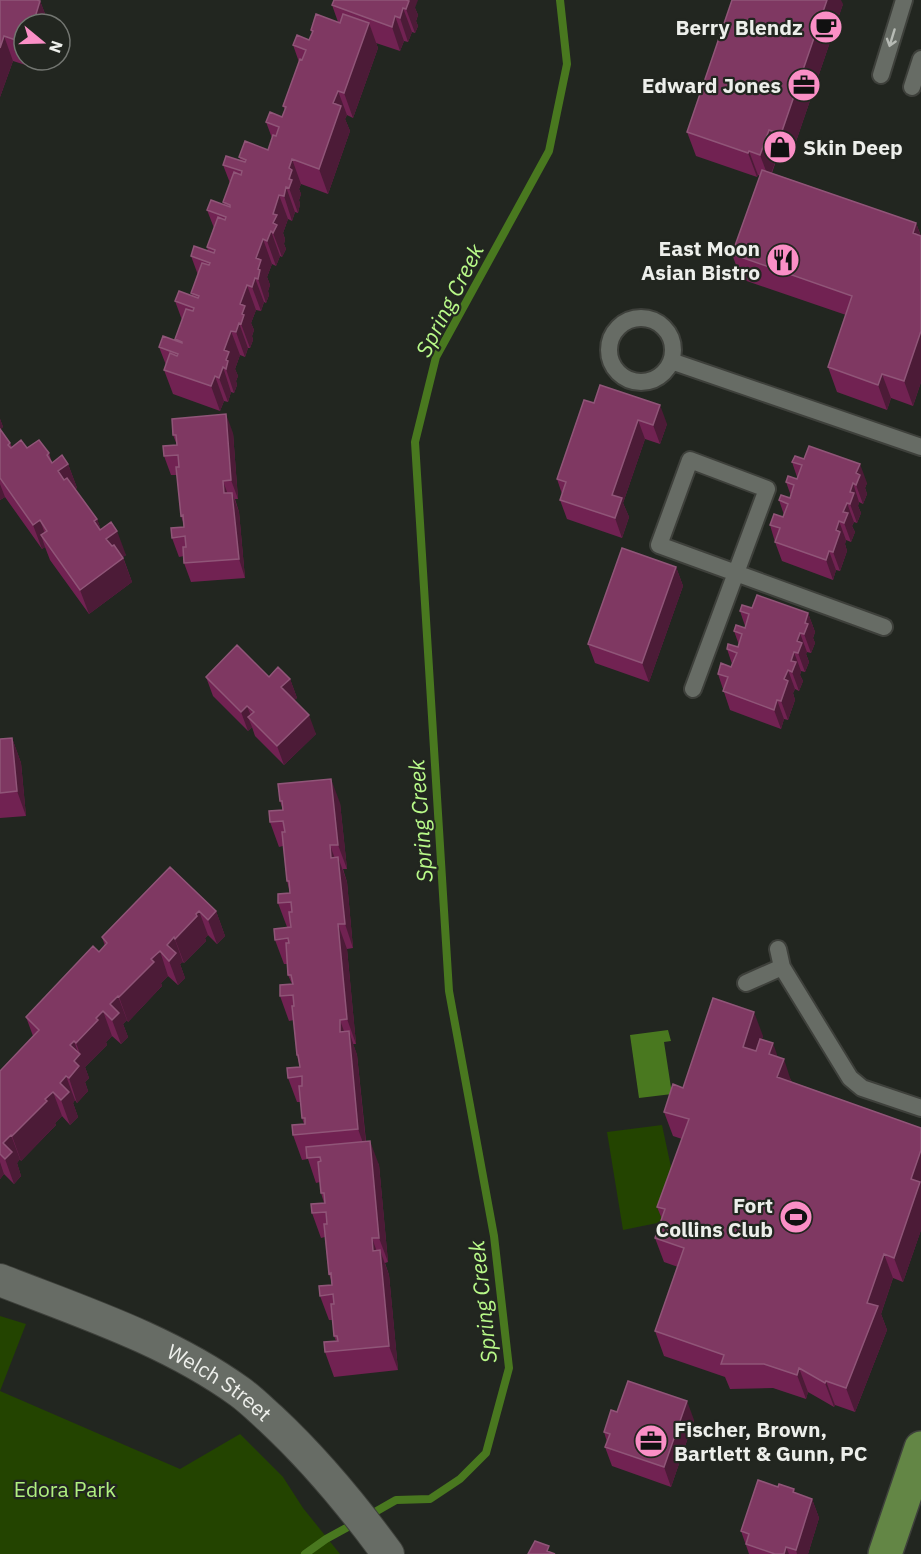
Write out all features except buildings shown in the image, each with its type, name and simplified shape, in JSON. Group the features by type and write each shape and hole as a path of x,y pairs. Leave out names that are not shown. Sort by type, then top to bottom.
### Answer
{"main road":[{"path":"885,1554 913,1498 921,1448"}],"street":[{"name":"Welch Street","path":"0,1280 124,1328 182,1356 240,1392 289,1436 339,1492 385,1550"}],"lane":[{"path":"881,75 904,0"},
{"path":"912,87 921,59"},
{"path":"671,360 921,447"},
{"path":"693,688 736,574 767,489 690,460 659,545 736,574 884,627"},
{"path":"778,949 782,967 849,1078 862,1088 921,1108"},
{"path":"746,983 782,967"}],"green space":[{"path":"662,1125 677,1195 667,1221 623,1230 607,1132"},
{"path":"0,1316 26,1324 0,1391"},
{"name":"Edora Park","path":"0,1391 180,1469 240,1434 283,1477 303,1508 340,1554 0,1554"}],"shaded area":[{"path":"668,1030 671,1041 664,1042 672,1094 639,1098 630,1035"}],"waterway":[{"name":"Spring Creek","path":"368,1516 396,1500 430,1499 460,1479 486,1453 509,1368 494,1236 449,991 415,442 436,357 549,151 567,64 560,0"},
{"name":"Spring Creek","path":"305,1554 357,1522"}],"place":[{"name":"Berry Blendz","path":"826,27"},
{"name":"Edward Jones","path":"804,85"},
{"name":"Skin Deep","path":"780,147"},
{"name":"East Moon Asian Bistro","path":"783,260"},
{"name":"Fort Collins Club","path":"796,1217"},
{"name":"Fischer, Brown, Bartlett & Gunn, PC","path":"651,1441"}]}
